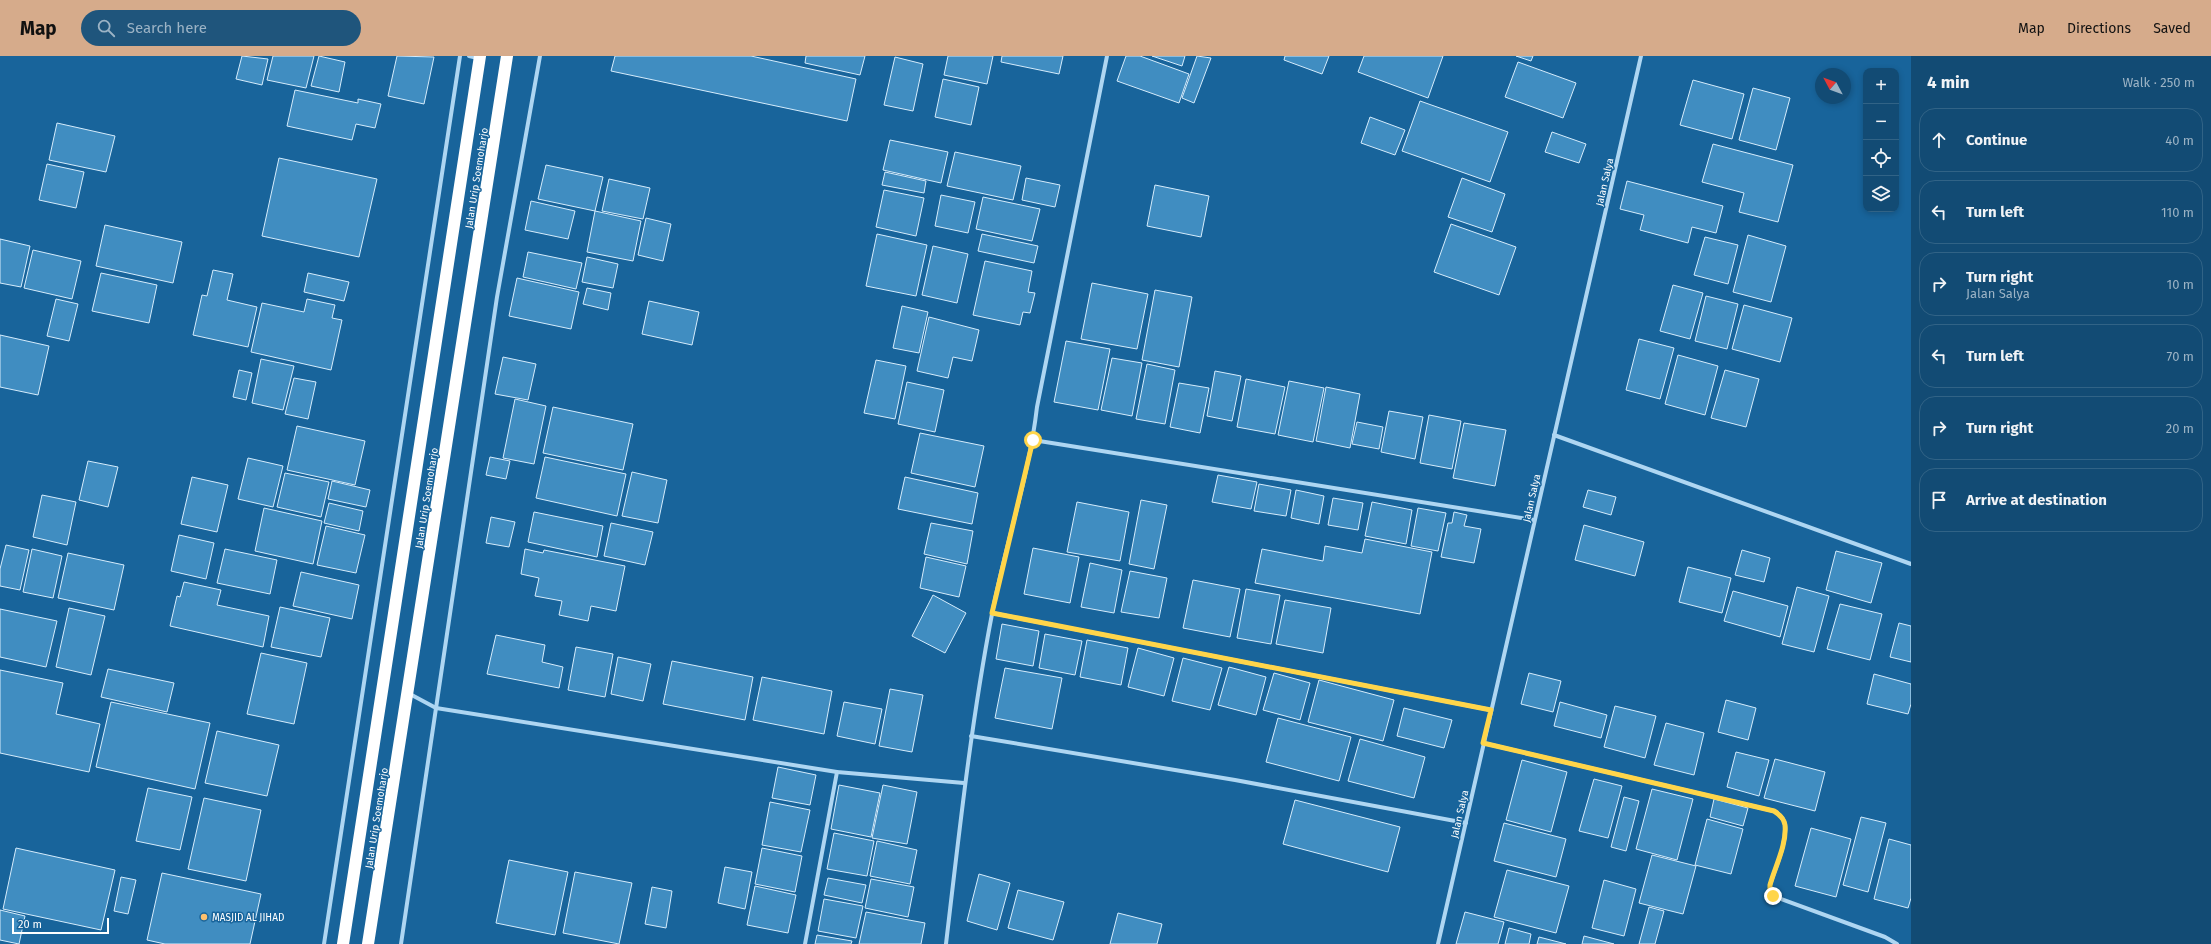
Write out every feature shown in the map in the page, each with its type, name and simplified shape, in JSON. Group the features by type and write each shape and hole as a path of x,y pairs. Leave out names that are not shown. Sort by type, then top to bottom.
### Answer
{"highway":[{"name":"Jalan Urip Soemoharjo","path":"368,944 507,56"},
{"name":"Jalan Urip Soemoharjo","path":"343,944 476,57"}],"street":[{"path":"324,944 460,56"},
{"path":"401,944 497,297 540,56"},
{"path":"946,944 970,736 992,613 1033,440 1037,407 1107,56"},
{"name":"Jalan Salya","path":"1438,944 1641,56"},
{"path":"1554,434 1911,564"},
{"path":"1033,440 1534,520"},
{"path":"992,613 1491,710"},
{"path":"408,692 436,708 837,772 964,783"},
{"path":"970,736 1235,780 1466,823"},
{"path":"1483,743 1774,811 1781,815 1785,824 1783,840 1770,885 1770,892 1773,896 1885,937 1897,944"},
{"path":"805,944 837,772"}],"building":[{"path":"242,56 268,59 262,85 236,79"},
{"path":"273,56 314,56 306,88 267,80"},
{"path":"319,56 345,62 339,92 311,86"},
{"path":"397,56 434,57 424,104 388,96"},
{"path":"615,56 751,56 856,79 847,121 611,71"},
{"path":"806,56 865,56 860,75 805,63"},
{"path":"948,56 993,56 987,84 944,75"},
{"path":"1002,56 1063,56 1059,74 1001,62"},
{"path":"1126,56 1140,56 1189,74 1179,103 1117,81"},
{"path":"1152,56 1185,56 1182,66"},
{"path":"1197,56 1211,58 1194,103 1182,98"},
{"path":"1285,56 1329,56 1322,74 1284,60"},
{"path":"1364,56 1443,56 1428,98 1358,72"},
{"path":"1516,56 1533,56 1531,61"},
{"path":"895,57 923,64 913,111 884,105"},
{"path":"1518,62 1576,83 1563,118 1505,97"},
{"path":"943,79 979,87 971,125 935,117"},
{"path":"1693,80 1744,94 1732,139 1680,125"},
{"path":"1753,88 1790,98 1776,150 1739,140"},
{"path":"295,90 358,103 358,99 381,104 375,128 356,124 352,140 287,126"},
{"path":"1420,101 1508,132 1490,182 1402,151"},
{"path":"1370,117 1405,130 1395,155 1361,143"},
{"path":"57,123 115,136 106,172 49,160"},
{"path":"1552,132 1586,144 1579,163 1545,152"},
{"path":"890,140 948,152 941,183 883,170"},
{"path":"1713,144 1793,165 1778,222 1739,212 1744,193 1702,182"},
{"path":"955,152 1021,166 1013,200 947,186"},
{"path":"279,158 377,179 359,257 262,236"},
{"path":"47,164 84,172 76,208 39,200"},
{"path":"546,165 603,177 595,211 538,199"},
{"path":"885,172 926,181 924,193 882,185"},
{"path":"1026,178 1060,185 1055,207 1022,200"},
{"path":"1462,178 1505,194 1492,232 1448,217"},
{"path":"609,179 650,188 643,219 602,211"},
{"path":"1627,181 1723,206 1716,233 1692,227 1688,243 1640,230 1644,215 1620,209"},
{"path":"1155,185 1209,196 1201,237 1147,226"},
{"path":"884,190 924,198 916,236 876,227"},
{"path":"941,195 975,202 968,233 935,226"},
{"path":"983,197 1040,209 1032,241 976,229"},
{"path":"531,201 575,211 568,239 525,230"},
{"path":"595,211 641,221 633,261 587,252"},
{"path":"646,218 671,224 663,261 638,255"},
{"path":"1451,224 1516,247 1499,295 1434,272"},
{"path":"105,225 182,242 173,283 96,266"},
{"path":"877,234 927,245 916,296 866,286"},
{"path":"982,234 1038,246 1034,263 978,251"},
{"path":"1748,235 1786,246 1771,302 1733,292"},
{"path":"1705,237 1738,245 1728,284 1694,275"},
{"path":"0,239 30,246 21,287 0,283"},
{"path":"933,246 968,254 957,303 922,295"},
{"path":"33,250 81,261 72,299 24,288"},
{"path":"528,252 582,263 576,289 523,277"},
{"path":"587,257 618,264 613,288 582,282"},
{"path":"985,261 1032,271 1028,292 1035,293 1030,313 1023,312 1020,325 973,315"},
{"path":"213,270 233,274 227,300 257,307 248,347 193,335 202,295 207,296"},
{"path":"101,273 157,285 149,323 92,311"},
{"path":"308,273 349,282 344,301 304,292"},
{"path":"517,278 579,292 571,329 509,316"},
{"path":"1092,283 1148,294 1137,349 1081,339"},
{"path":"1673,285 1703,293 1690,339 1660,331"},
{"path":"587,288 611,293 608,310 583,304"},
{"path":"1155,290 1192,297 1179,367 1142,360"},
{"path":"1706,296 1738,304 1727,349 1695,341"},
{"path":"56,299 78,304 69,341 47,336"},
{"path":"307,299 335,305 332,318 342,320 331,370 251,352 262,303 304,312"},
{"path":"649,301 699,312 692,345 642,334"},
{"path":"1744,305 1792,318 1780,362 1732,349"},
{"path":"902,306 928,312 919,353 893,348"},
{"path":"929,317 979,330 972,361 953,357 948,378 917,371"},
{"path":"0,335 49,346 38,395 0,387"},
{"path":"1639,339 1674,348 1660,399 1626,390"},
{"path":"1066,341 1110,349 1098,410 1054,402"},
{"path":"1678,355 1718,366 1705,415 1665,404"},
{"path":"503,357 536,364 528,400 495,394"},
{"path":"1112,358 1142,363 1132,416 1101,410"},
{"path":"261,359 294,366 283,410 252,403"},
{"path":"876,360 906,366 895,419 864,413"},
{"path":"1147,364 1175,370 1165,424 1136,419"},
{"path":"239,370 252,373 246,400 233,397"},
{"path":"1725,370 1759,379 1746,427 1711,418"},
{"path":"1215,371 1241,376 1232,421 1207,416"},
{"path":"294,378 316,382 308,419 285,414"},
{"path":"1246,379 1285,387 1275,434 1237,427"},
{"path":"1289,381 1324,388 1313,442 1278,435"},
{"path":"907,382 944,390 935,432 898,424"},
{"path":"1179,383 1209,388 1200,433 1170,427"},
{"path":"1326,387 1360,394 1350,448 1316,441"},
{"path":"515,399 546,406 534,464 503,458"},
{"path":"553,407 633,424 623,470 543,453"},
{"path":"1389,411 1423,417 1415,459 1381,452"},
{"path":"1429,415 1461,421 1452,469 1420,463"},
{"path":"1357,422 1383,427 1379,449 1352,444"},
{"path":"1464,423 1506,430 1495,486 1453,478"},
{"path":"297,426 365,441 355,485 287,470"},
{"path":"920,433 984,446 975,487 911,473"},
{"path":"490,457 510,461 506,479 486,475"},
{"path":"545,457 626,474 617,516 536,498"},
{"path":"248,458 283,466 273,507 238,499"},
{"path":"88,461 118,467 108,507 79,500"},
{"path":"632,472 667,480 658,523 622,516"},
{"path":"285,473 329,482 321,517 277,507"},
{"path":"1218,475 1257,482 1251,509 1212,502"},
{"path":"192,477 228,485 217,532 181,524"},
{"path":"905,477 978,493 972,524 898,509"},
{"path":"332,481 370,490 366,507 328,499"},
{"path":"1259,484 1291,490 1286,516 1254,511"},
{"path":"1296,490 1324,496 1319,524 1291,518"},
{"path":"1588,490 1616,497 1611,515 1583,507"},
{"path":"42,495 76,502 67,545 33,537"},
{"path":"1333,498 1363,503 1358,530 1328,525"},
{"path":"1141,500 1167,505 1154,569 1129,564"},
{"path":"1077,502 1129,512 1120,561 1067,552"},
{"path":"1372,502 1412,510 1406,544 1365,536"},
{"path":"329,503 363,511 359,531 324,523"},
{"path":"264,508 322,521 313,564 255,551"},
{"path":"1418,508 1446,513 1438,551 1411,546"},
{"path":"534,512 603,526 597,557 528,542"},
{"path":"1454,512 1467,515 1464,526 1481,529 1474,563 1441,557 1448,523 1452,523"},
{"path":"491,517 515,522 509,547 486,543"},
{"path":"611,523 653,532 645,565 604,556"},
{"path":"931,523 973,531 967,564 924,554"},
{"path":"1584,525 1644,542 1635,576 1575,560"},
{"path":"326,526 365,535 356,573 317,565"},
{"path":"179,535 214,543 206,579 171,571"},
{"path":"1365,539 1432,552 1420,614 1255,583 1262,549 1323,561 1325,546 1362,553"},
{"path":"6,545 29,550 20,590 0,586 0,569"},
{"path":"1033,548 1079,557 1070,603 1024,594"},
{"path":"32,549 62,556 53,598 23,592"},
{"path":"225,549 277,560 270,594 217,583"},
{"path":"525,549 543,553 544,550 625,566 616,611 591,606 588,621 559,615 562,601 535,596 539,578 521,574"},
{"path":"1742,550 1770,558 1764,582 1735,575"},
{"path":"1836,551 1882,563 1871,603 1826,590"},
{"path":"68,553 124,565 114,610 58,598"},
{"path":"926,557 966,566 959,597 920,588"},
{"path":"1090,563 1122,570 1114,613 1081,607"},
{"path":"1688,567 1731,578 1722,613 1679,602"},
{"path":"1130,571 1167,578 1159,618 1121,612"},
{"path":"301,572 359,585 352,619 293,606"},
{"path":"1193,580 1240,589 1230,637 1183,628"},
{"path":"184,582 221,590 217,605 269,616 263,647 170,626 177,596 180,597"},
{"path":"1797,587 1829,596 1814,652 1782,644"},
{"path":"1246,589 1280,595 1271,644 1237,638"},
{"path":"1733,591 1788,606 1780,637 1724,621"},
{"path":"933,595 966,613 945,653 912,636"},
{"path":"1285,600 1331,608 1323,653 1276,644"},
{"path":"1840,604 1882,614 1870,660 1827,649"},
{"path":"280,607 330,618 321,657 271,647"},
{"path":"69,608 105,616 91,675 56,667"},
{"path":"0,609 57,621 46,667 0,657"},
{"path":"1899,623 1911,626 1911,662 1890,657"},
{"path":"1002,624 1039,631 1033,666 996,659"},
{"path":"1045,634 1082,641 1075,675 1039,668"},
{"path":"496,635 545,645 542,662 563,667 559,688 487,674"},
{"path":"1087,640 1128,648 1121,685 1080,677"},
{"path":"576,647 613,654 605,697 568,690"},
{"path":"1138,648 1174,658 1164,696 1128,687"},
{"path":"261,653 307,663 294,724 247,714"},
{"path":"618,657 651,664 643,701 611,694"},
{"path":"1183,658 1222,668 1210,710 1172,701"},
{"path":"672,661 753,677 745,720 663,704"},
{"path":"1229,667 1266,677 1256,715 1218,705"},
{"path":"1005,668 1062,678 1052,729 995,718"},
{"path":"108,669 174,683 167,712 101,697"},
{"path":"0,670 63,683 56,714 100,724 89,772 0,753"},
{"path":"1274,673 1310,683 1300,720 1263,710"},
{"path":"1529,673 1561,681 1553,712 1521,704"},
{"path":"1874,674 1911,684 1911,704 1908,714 1867,704"},
{"path":"762,677 832,691 824,734 753,720"},
{"path":"1319,680 1394,700 1383,741 1308,722"},
{"path":"890,689 923,695 912,752 879,746"},
{"path":"1726,700 1756,708 1748,740 1718,732"},
{"path":"111,702 210,723 195,789 96,767"},
{"path":"844,702 882,709 875,744 837,736"},
{"path":"1560,702 1607,715 1601,738 1554,726"},
{"path":"1615,706 1656,716 1645,758 1604,747"},
{"path":"1404,708 1452,720 1444,748 1397,736"},
{"path":"1278,718 1351,737 1339,781 1266,762"},
{"path":"1666,723 1704,733 1694,775 1654,765"},
{"path":"217,731 279,745 267,796 205,783"},
{"path":"1360,739 1425,757 1414,798 1348,781"},
{"path":"1736,752 1769,760 1759,796 1727,787"},
{"path":"1775,759 1825,772 1815,811 1764,798"},
{"path":"1522,760 1567,772 1551,832 1506,820"},
{"path":"778,767 816,775 810,805 772,798"},
{"path":"1594,779 1622,786 1608,838 1579,831"},
{"path":"839,785 880,793 871,837 831,829"},
{"path":"883,785 917,792 907,844 872,838"},
{"path":"148,788 192,797 180,850 136,841"},
{"path":"1652,789 1693,799 1677,860 1636,849"},
{"path":"1624,797 1639,801 1626,851 1611,847"},
{"path":"204,798 261,810 246,881 188,869"},
{"path":"1714,799 1748,808 1743,826 1710,817"},
{"path":"1295,800 1400,827 1388,872 1283,844"},
{"path":"770,802 810,810 801,852 762,845"},
{"path":"1861,817 1886,823 1868,892 1843,885"},
{"path":"1707,819 1743,829 1731,874 1695,865"},
{"path":"1504,823 1566,839 1556,877 1494,861"},
{"path":"1811,828 1851,839 1836,897 1795,886"},
{"path":"834,833 874,841 867,876 827,869"},
{"path":"1889,839 1911,845 1911,898 1908,908 1874,899"},
{"path":"877,841 917,850 910,884 870,876"},
{"path":"16,848 115,870 101,930 3,909"},
{"path":"762,848 802,856 795,892 755,884"},
{"path":"1652,855 1696,866 1683,914 1639,903"},
{"path":"509,860 568,872 555,935 496,923"},
{"path":"725,867 752,872 745,909 718,903"},
{"path":"1507,870 1569,886 1556,933 1494,917"},
{"path":"575,872 632,883 619,944 563,933"},
{"name":"MASJID AL JIHAD","path":"162,873 261,894 250,944 165,944 147,940"},
{"path":"979,874 1010,883 997,930 967,921"},
{"path":"121,877 136,880 128,914 114,911"},
{"path":"828,878 866,885 862,903 824,895"},
{"path":"871,879 914,887 908,917 865,908"},
{"path":"1604,880 1636,889 1624,936 1592,928"},
{"path":"755,886 796,895 788,933 747,925"},
{"path":"652,887 672,891 666,928 645,924"},
{"path":"1018,890 1064,902 1053,940 1008,928"},
{"path":"824,899 863,906 856,938 818,931"},
{"path":"1649,907 1664,911 1655,944 1639,944"},
{"path":"0,910 25,916 19,944 0,940"},
{"path":"866,912 925,923 921,944 859,944"},
{"path":"1465,912 1504,922 1498,944 1456,944"},
{"path":"1118,913 1162,924 1157,944 1110,944"},
{"path":"1509,928 1531,934 1529,944 1505,944"},
{"path":"817,935 852,941 851,944 815,944"},
{"path":"1584,936 1614,944 1582,944"},
{"path":"1539,937 1566,944 1537,944"}],"place":[{"name":"MASJID AL JIHAD","path":"204,917"}],"route":[{"path":"1033,440 992,613 1036,623 1491,710 1483,743 1774,811 1781,815 1785,824 1783,840 1770,885 1770,892 1773,896"}]}
